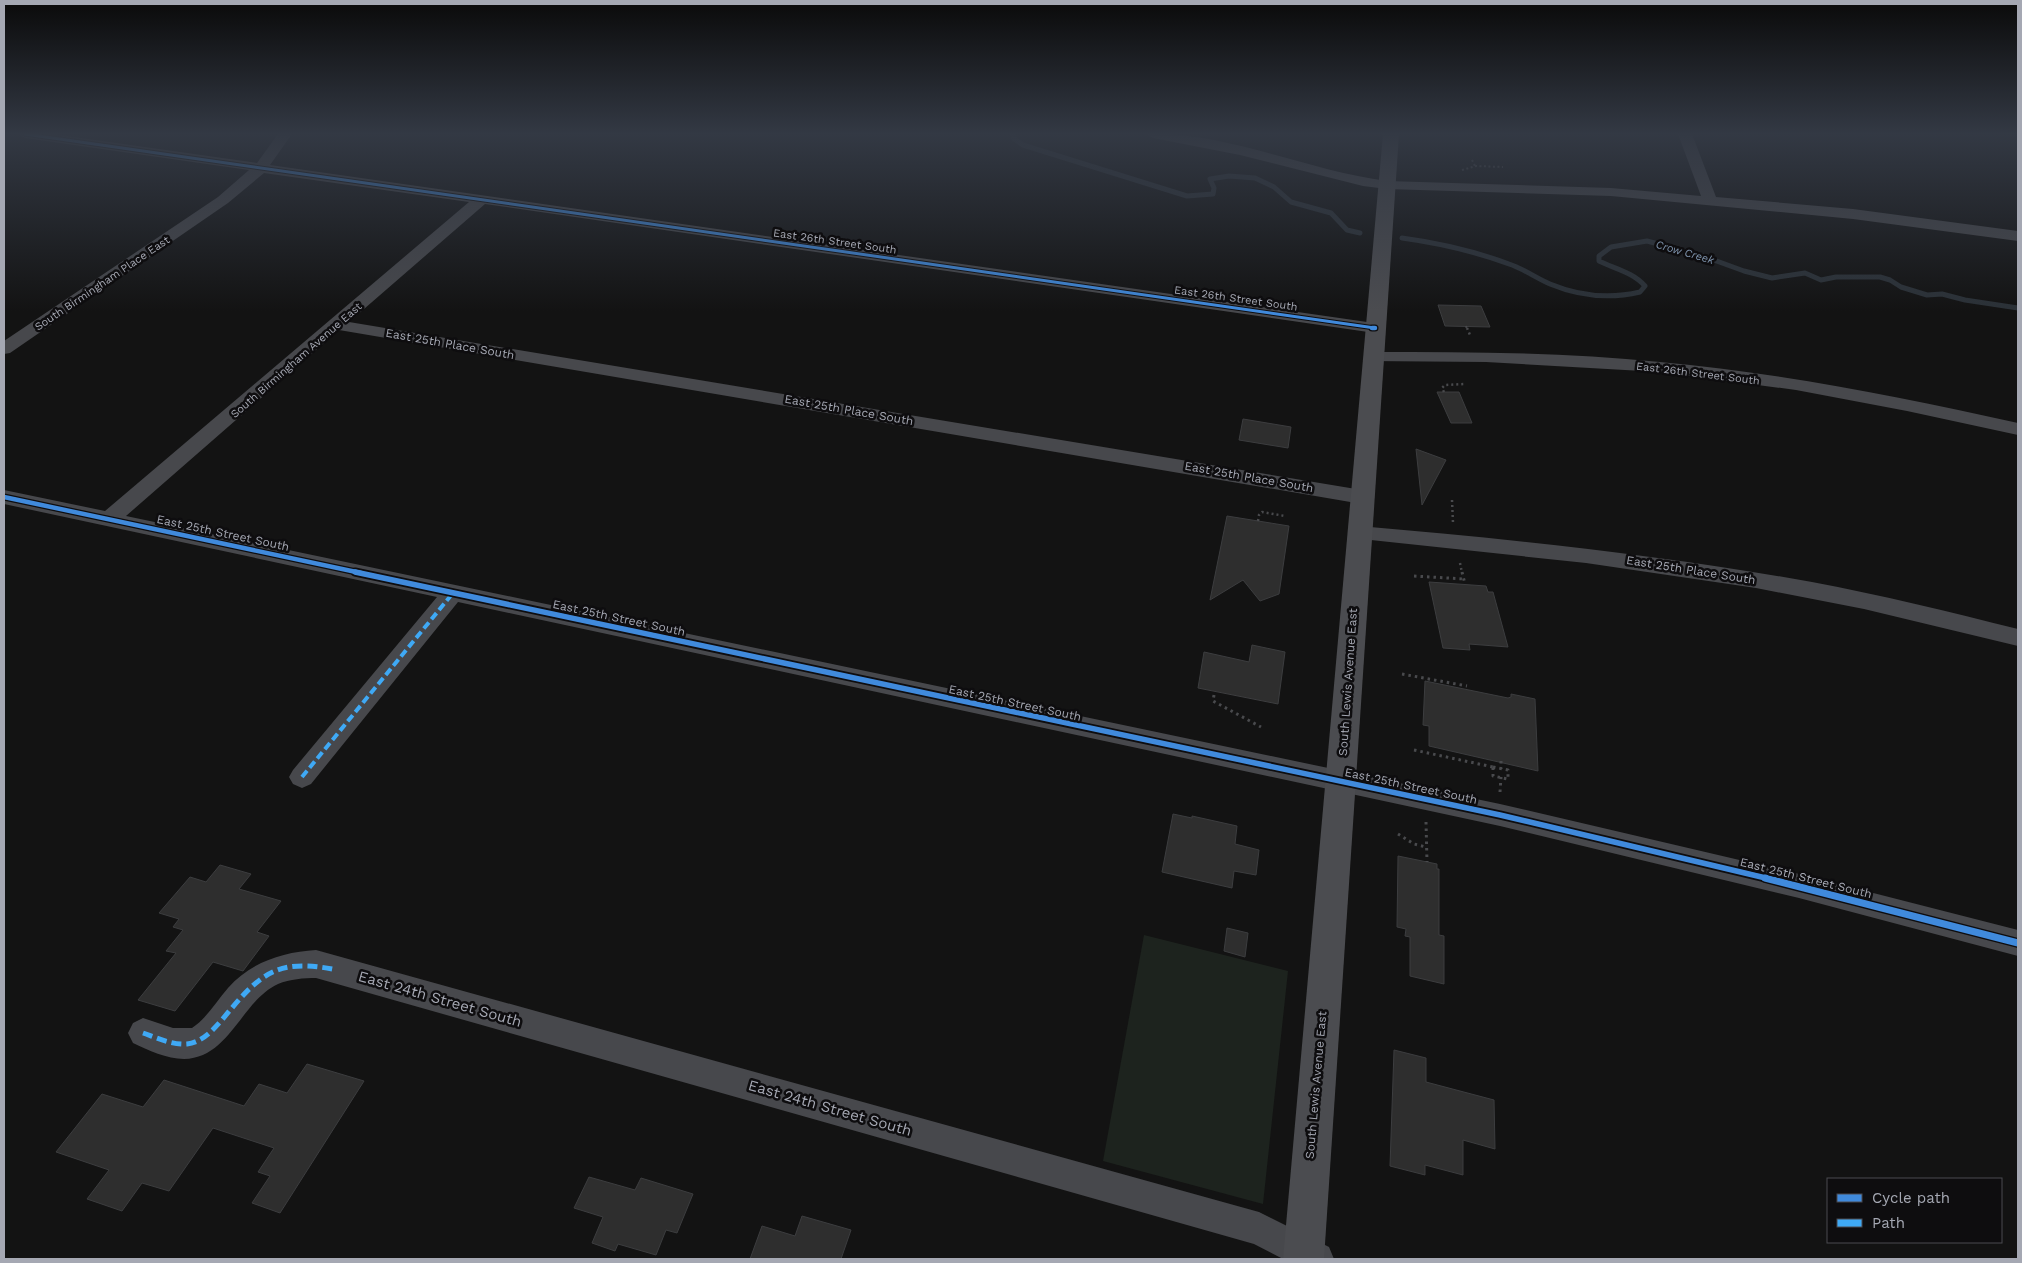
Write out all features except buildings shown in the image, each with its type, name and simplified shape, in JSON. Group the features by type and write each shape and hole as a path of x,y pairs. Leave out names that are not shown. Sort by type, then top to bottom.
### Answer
{"main road":[{"name":"South Lewis Avenue East","path":"1308,1257 1340,782 1386,193"}],"street":[{"name":"South Birmingham Place East","path":"4,348 209,211 231,193"},
{"name":"East 26th Street South","path":"439,193 1375,328"},
{"path":"1623,193 1853,214 2018,236"},
{"path":"1707,193 1710,200"},
{"name":"South Birmingham Avenue East","path":"109,519 482,199"},
{"name":"East 25th Place South","path":"337,325 1362,497"},
{"name":"East 26th Street South","path":"1373,356 1486,356 1660,367 1796,385 1907,404 2018,429"},
{"name":"East 25th Street South","path":"4,497 1426,799 1799,886 2018,943"},
{"name":"East 25th Place South","path":"1359,533 1596,556 1719,574 1813,590 1908,610 2018,638"},
{"path":"302,777 453,593"},
{"name":"East 24th Street South","path":"143,1033 178,1044 192,1043 213,1031 246,990 267,974 292,965 316,964 1259,1229 1308,1257"}],"path":[{"path":"1466,326 1470,334"},
{"path":"1444,392 1442,388 1445,385 1464,384"},
{"path":"1258,521 1259,514 1262,512 1286,516"},
{"path":"1414,576 1464,579"},
{"path":"1402,674 1467,686"},
{"path":"1214,695 1213,701 1261,727"},
{"path":"1414,750 1508,770 1508,779 1493,776 1492,767"},
{"path":"1501,761 1501,769"},
{"path":"1426,799 1427,862"},
{"path":"1398,834 1414,844 1426,848"}],"shaded area":[{"path":"1144,935 1288,971 1263,1204 1103,1161"}],"waterway":[{"name":"Crow Creek","path":"1177,193 1187,196 1213,193"},
{"name":"Crow Creek","path":"1281,193 1291,202 1331,213 1347,230 1360,233"},
{"name":"Crow Creek","path":"1402,238 1443,245 1483,255 1514,266 1545,282 1583,294 1606,296 1640,292 1645,286 1640,281 1599,261 1599,256 1611,247 1647,241 1700,255 1744,271 1772,278 1805,273 1821,280 1836,277 1880,277 1890,280 1901,287 1927,295 1942,294 1965,300 2018,308"}],"marked path":[{"path":"302,777 453,593"},
{"path":"143,1033 179,1044 191,1043 214,1029 236,1002 259,979 272,972 285,967 300,965 337,970"}],"cycle path":[{"path":"435,193 1375,328"},
{"path":"4,497 1500,815 1799,886 2018,943"}]}
